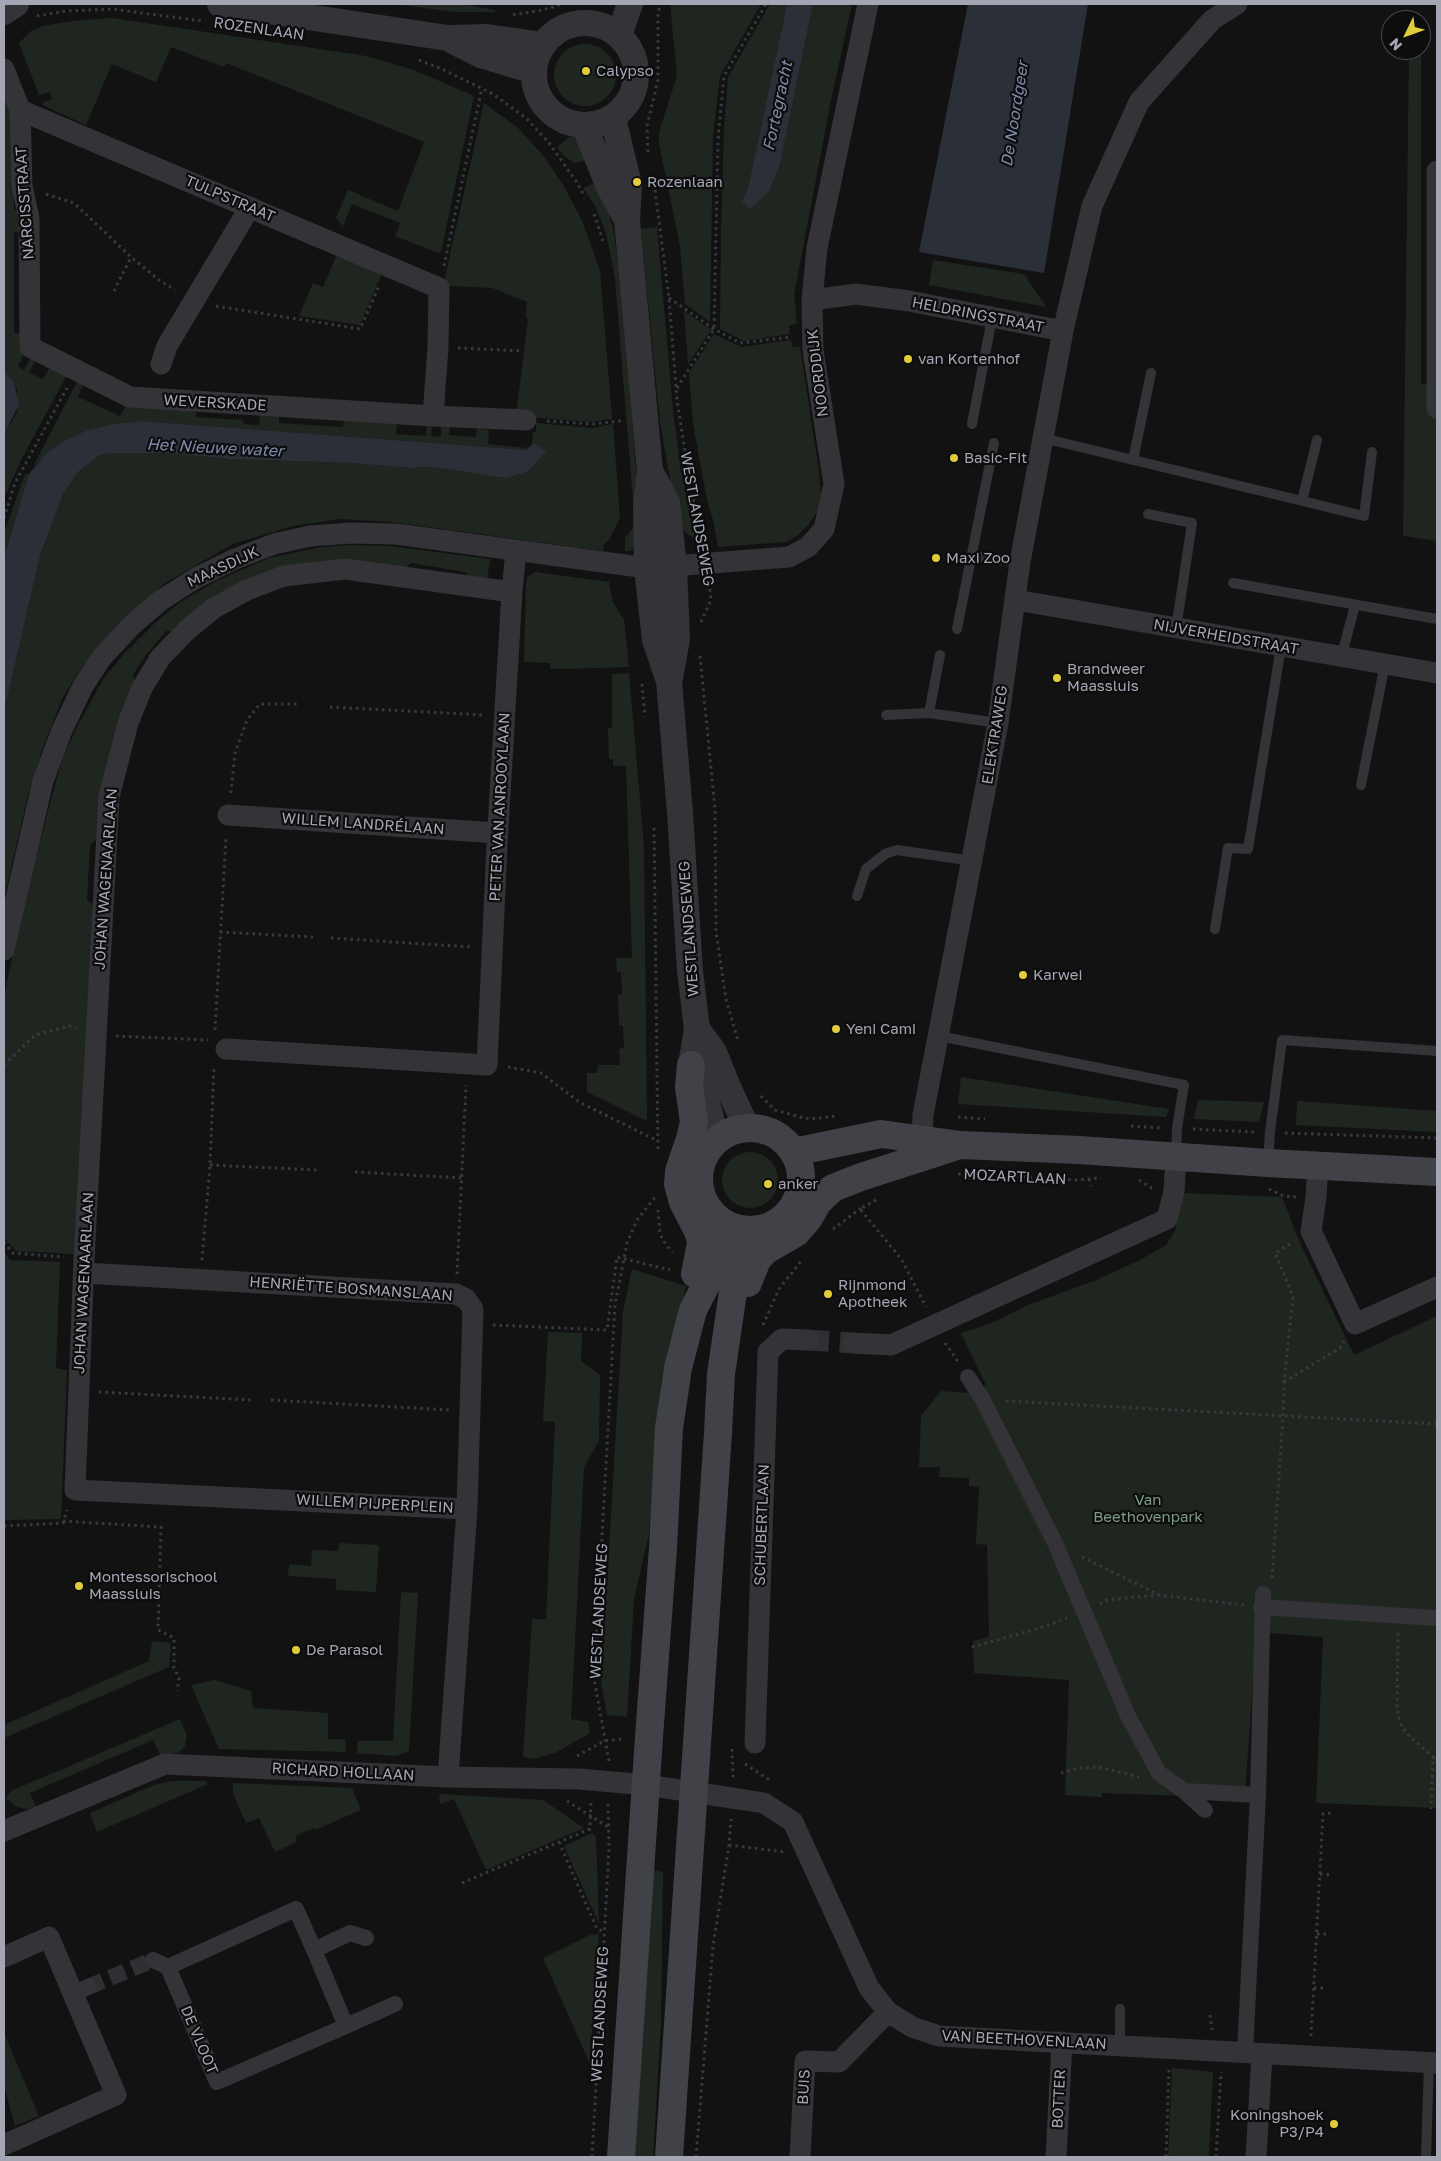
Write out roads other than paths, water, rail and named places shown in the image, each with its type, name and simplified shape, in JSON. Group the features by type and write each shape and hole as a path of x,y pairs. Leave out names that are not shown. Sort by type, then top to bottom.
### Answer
{"main road":[{"path":"691,1065 689,1087 694,1122 679,1171 678,1184 682,1202 699,1233 701,1244 695,1276 693,1310"},
{"path":"748,1128 761,1129 774,1134 785,1142 794,1152 800,1166 802,1180 797,1201 784,1218 766,1228 752,1230 737,1229 714,1216 707,1206 699,1184 703,1160 717,1140 731,1132 748,1128"},
{"name":"MOZARTLAAN","path":"794,1152 881,1134 961,1145 1079,1150 1268,1164 1437,1172"},
{"name":"MOZARTLAAN","path":"802,1180 922,1139"},
{"path":"728,1325 757,1260 765,1251 796,1233 809,1218 818,1202 833,1188 861,1177 961,1145"},
{"name":"WESTLANDSEWEG","path":"621,2157 670,1428 678,1368 693,1310 709,1279 724,1223"},
{"path":"669,2157 721,1374 734,1285 752,1230"}],"street":[{"path":"618,35 630,4"},
{"name":"NOORDDIJK","path":"647,568 789,557 808,547 824,529 834,484 813,350 812,300 817,248 868,4"},
{"name":"HELDRINGSTRAAT","path":"812,300 856,294 909,301 1063,331 1092,206 1139,102 1212,20 1237,4"},
{"path":"4,12 24,11"},
{"name":"ROZENLAAN","path":"215,13 448,38 487,37 542,45"},
{"path":"599,13 607,27 618,35 634,56 636,82 625,106 612,118 599,123 584,125 568,122 548,109 538,95 534,71 536,58 542,45 556,31 599,13"},
{"name":"ROZENLAAN","path":"448,38 481,56 534,71"},
{"name":"NARCISSTRAAT","path":"4,69 20,110 22,186 29,218 30,347 77,370"},
{"name":"TULPSTRAAT","path":"20,110 439,288 438,347 433,416"},
{"name":"WESTLANDSEWEG","path":"612,118 628,185 627,220 650,471 646,505 647,568 656,640 669,681 690,971 697,1028 691,1065"},
{"name":"WESTLANDSEWEG","path":"584,125 609,187 627,220"},
{"path":"1437,171 1437,408"},
{"path":"162,364 167,346 250,208"},
{"name":"ELEKTRAWEG","path":"922,1139 923,1116 998,723 1020,562 1063,331"},
{"name":"WEVERSKADE","path":"77,370 130,397 526,420"},
{"name":"WESTLANDSEWEG","path":"650,471 667,502 674,566 677,639 669,681"},
{"name":"MAASDIJK","path":"4,950 43,781 62,730 84,686 102,657 132,625 160,601 196,578 235,559 274,544 310,536 352,534 396,534 647,568"},
{"name":"PETER VAN ANROOYLAAN","path":"226,1049 477,1064 493,950 498,833 516,550"},
{"name":"JOHAN WAGENAARLAAN","path":"75,1490 84,1266 109,796 120,750 142,688 160,658 187,630 214,608 247,590 284,576 345,569 512,592"},
{"name":"NIJVERHEIDSTRAAT","path":"1016,600 1341,658 1437,673"},
{"name":"WILLEM LANDRÉLAAN","path":"228,815 498,833"},
{"name":"WESTLANDSEWEG","path":"697,1028 714,1052 728,1087 748,1128"},
{"path":"691,1065 705,1096 717,1140"},
{"path":"853,1343 891,1345 1167,1219 1174,1191 1176,1157"},
{"path":"1318,1166 1311,1231 1355,1324 1437,1287"},
{"name":"HENRIËTTE BOSMANSLAAN","path":"84,1266 456,1294 466,1299 473,1309 467,1509"},
{"name":"SCHUBERTLAAN","path":"755,1743 768,1352 782,1339 808,1340"},
{"path":"968,1377 983,1400 1055,1543 1128,1716 1159,1773 1206,1810"},
{"name":"WILLEM PIJPERPLEIN","path":"75,1490 467,1509 448,1777"},
{"path":"1256,2157 1253,2053 1262,1600 1437,1618"},
{"name":"RICHARD HOLLAAN","path":"4,1831 165,1764 448,1777 599,1781 694,1792"},
{"path":"1184,1791 1258,1795"},
{"name":"VAN BEETHOVENLAAN","path":"694,1792 764,1803 793,1822 869,1988 888,2012 912,2028 939,2036 1433,2063"},
{"name":"DE VLOOT","path":"314,1950 296,1908 160,1963 217,2082 395,2004"},
{"path":"346,2026 314,1950 350,1933 366,1938"},
{"path":"4,1957 50,1937 81,1990 116,2095 4,2145"},
{"name":"BUIS","path":"800,2157 805,2061 839,2062 888,2012"},
{"name":"BOTTER","path":"1056,2157 1062,2042"}],"lane":[{"path":"972,424 992,318"},
{"path":"1134,460 1151,373"},
{"path":"1043,438 1364,516 1372,452"},
{"path":"1302,501 1317,440"},
{"path":"957,630 994,443"},
{"path":"1148,514 1192,523 1176,628"},
{"path":"972,556 1020,562"},
{"path":"1233,583 1437,619"},
{"path":"1341,658 1355,605"},
{"path":"1215,929 1228,848 1248,849 1281,647"},
{"path":"929,713 940,654"},
{"path":"1361,785 1385,664"},
{"path":"886,715 929,713 998,723"},
{"path":"857,896 866,869 885,854 897,850 973,861"},
{"path":"939,1036 1184,1086 1177,1128 1176,1157"},
{"path":"1268,1164 1270,1132 1282,1040 1437,1051"},
{"path":"1120,2009 1120,2045"},
{"path":"1426,2157 1433,2063"}],"water":[{"name":"Fortegracht","path":"787,4 813,4 780,164 769,191 750,209 742,201 748,188"},
{"name":"De Noordgeer","path":"968,4 1088,4 1044,273 919,252"},
{"path":"4,371 14,383 19,404 4,435"},
{"name":"Het Nieuwe water","path":"142,421 527,450 535,443 546,452 527,472 506,478 431,467 412,468 350,463 229,459 167,453 111,453 100,455 79,471 63,494 40,556 4,712 4,557 29,474 47,453 60,443 88,430"}],"tunnel":[{"path":"808,1340 853,1343"},
{"path":"88,1987 153,1960"}],"place":[{"name":"Calypso","path":"586,71"},
{"name":"Rozenlaan","path":"637,182"},
{"name":"van Kortenhof","path":"908,359"},
{"name":"Basic-Fit","path":"954,458"},
{"name":"Maxi Zoo","path":"936,558"},
{"name":"Brandweer Maassluis","path":"1057,678"},
{"name":"Karwei","path":"1023,975"},
{"name":"Yeni Cami","path":"836,1029"},
{"name":"anker","path":"768,1184"},
{"name":"Rijnmond Apotheek","path":"828,1294"},
{"name":"Montessorischool Maassluis","path":"79,1586"},
{"name":"De Parasol","path":"296,1650"},
{"name":"Koningshoek P3/P4","path":"1334,2124"}],"park label":[{"name":"Van Beethovenpark","path":"1148,1508"}]}
